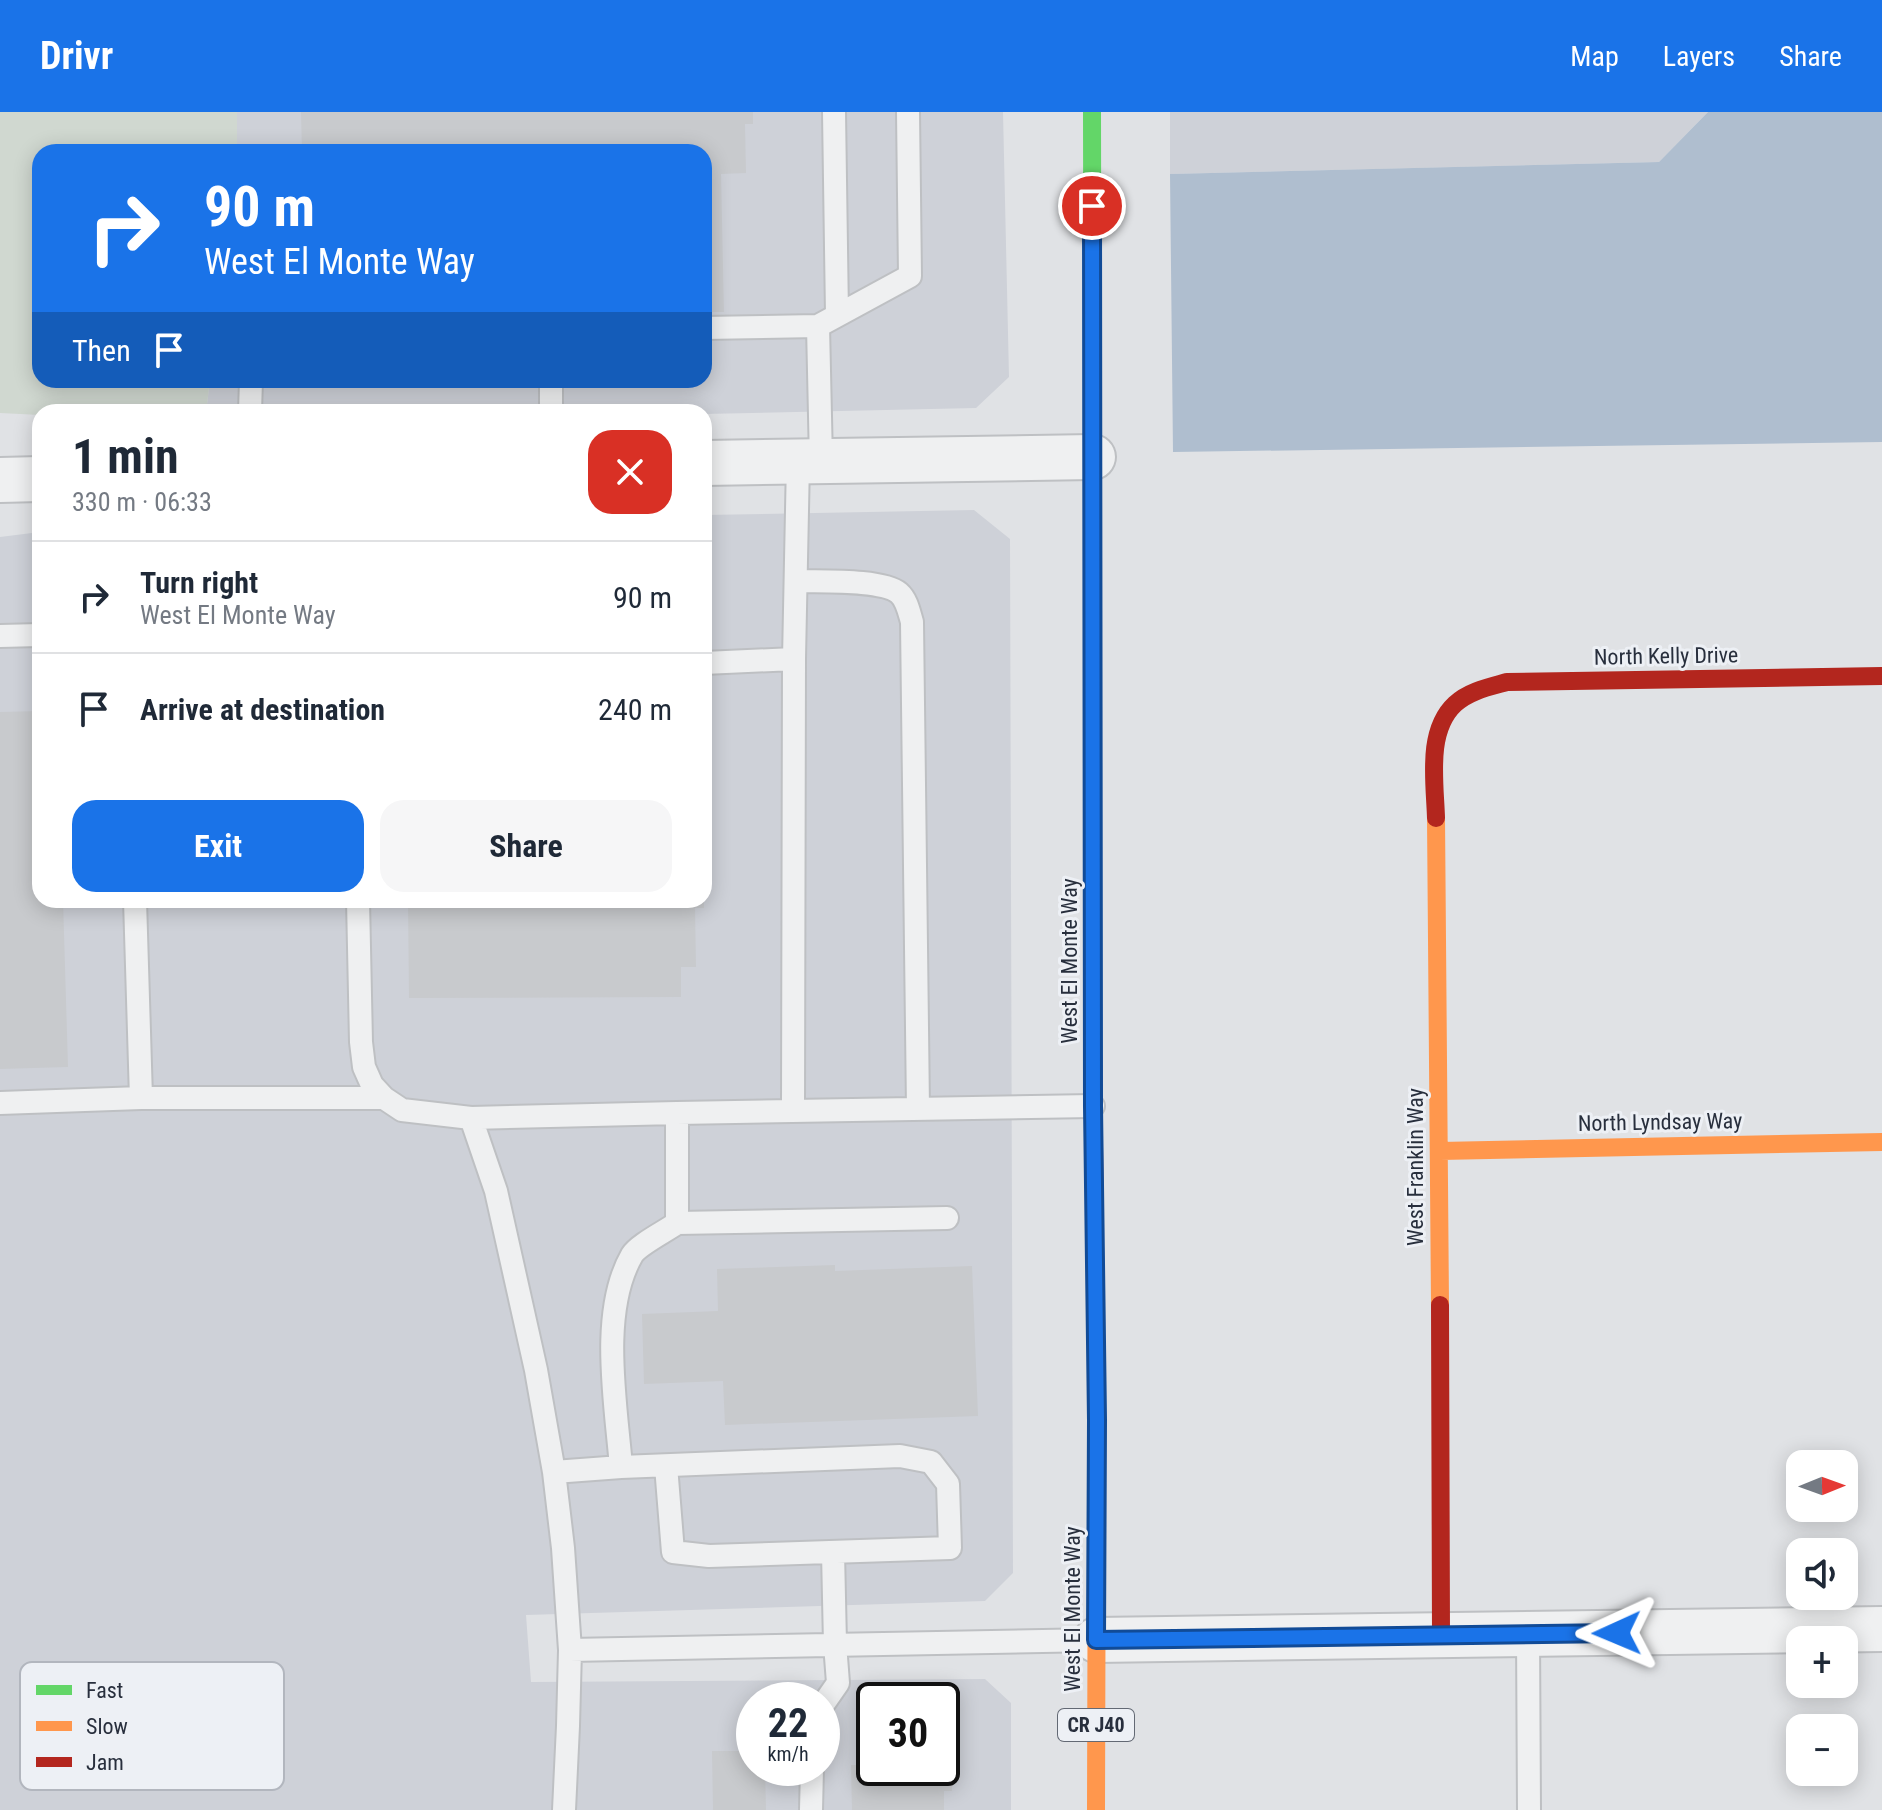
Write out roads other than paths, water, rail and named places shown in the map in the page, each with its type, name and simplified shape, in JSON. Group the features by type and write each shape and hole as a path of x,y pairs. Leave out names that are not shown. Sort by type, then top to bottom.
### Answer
{"street":[{"name":"West El Monte Way","path":"1092,112 1096,1810"},
{"path":"712,463 1093,457"},
{"path":"0,480 32,479"},
{"name":"North Kelly Drive","path":"1455,704 1480,689 1507,682 1882,676"},
{"name":"West Franklin Way","path":"1441,1634 1435,756 1439,728 1455,704"},
{"name":"North Lyndsay Way","path":"1440,1151 1882,1142"},
{"path":"1096,1640 1882,1629"}],"lane":[{"path":"793,1111 794,659 797,581 827,321 834,112"},
{"path":"712,328 827,321 910,276 908,112"},
{"path":"797,581 886,586 899,593 912,622 918,1109"},
{"path":"0,636 32,635"},
{"path":"712,663 794,659"},
{"path":"135,908 141,1098"},
{"path":"358,908 364,1067 372,1085 402,1110 471,1118 1093,1106"},
{"path":"0,1103 141,1098 384,1098"},
{"path":"677,1113 677,1223"},
{"path":"471,1118 496,1191 536,1370 554,1472 570,1650 564,1810"},
{"path":"621,1467 612,1350 617,1293 633,1252 677,1223 947,1218"},
{"path":"554,1472 621,1467 900,1456 931,1462 948,1484 950,1548 709,1556 673,1552 666,1466"},
{"path":"833,1552 838,1682"},
{"path":"1528,1634 1529,1810"},
{"path":"570,1650 1096,1640"},
{"path":"811,1810 812,1786"}],"water":[{"path":"1708,112 1882,112 1882,442 1173,452 1170,174 1659,162"}]}
